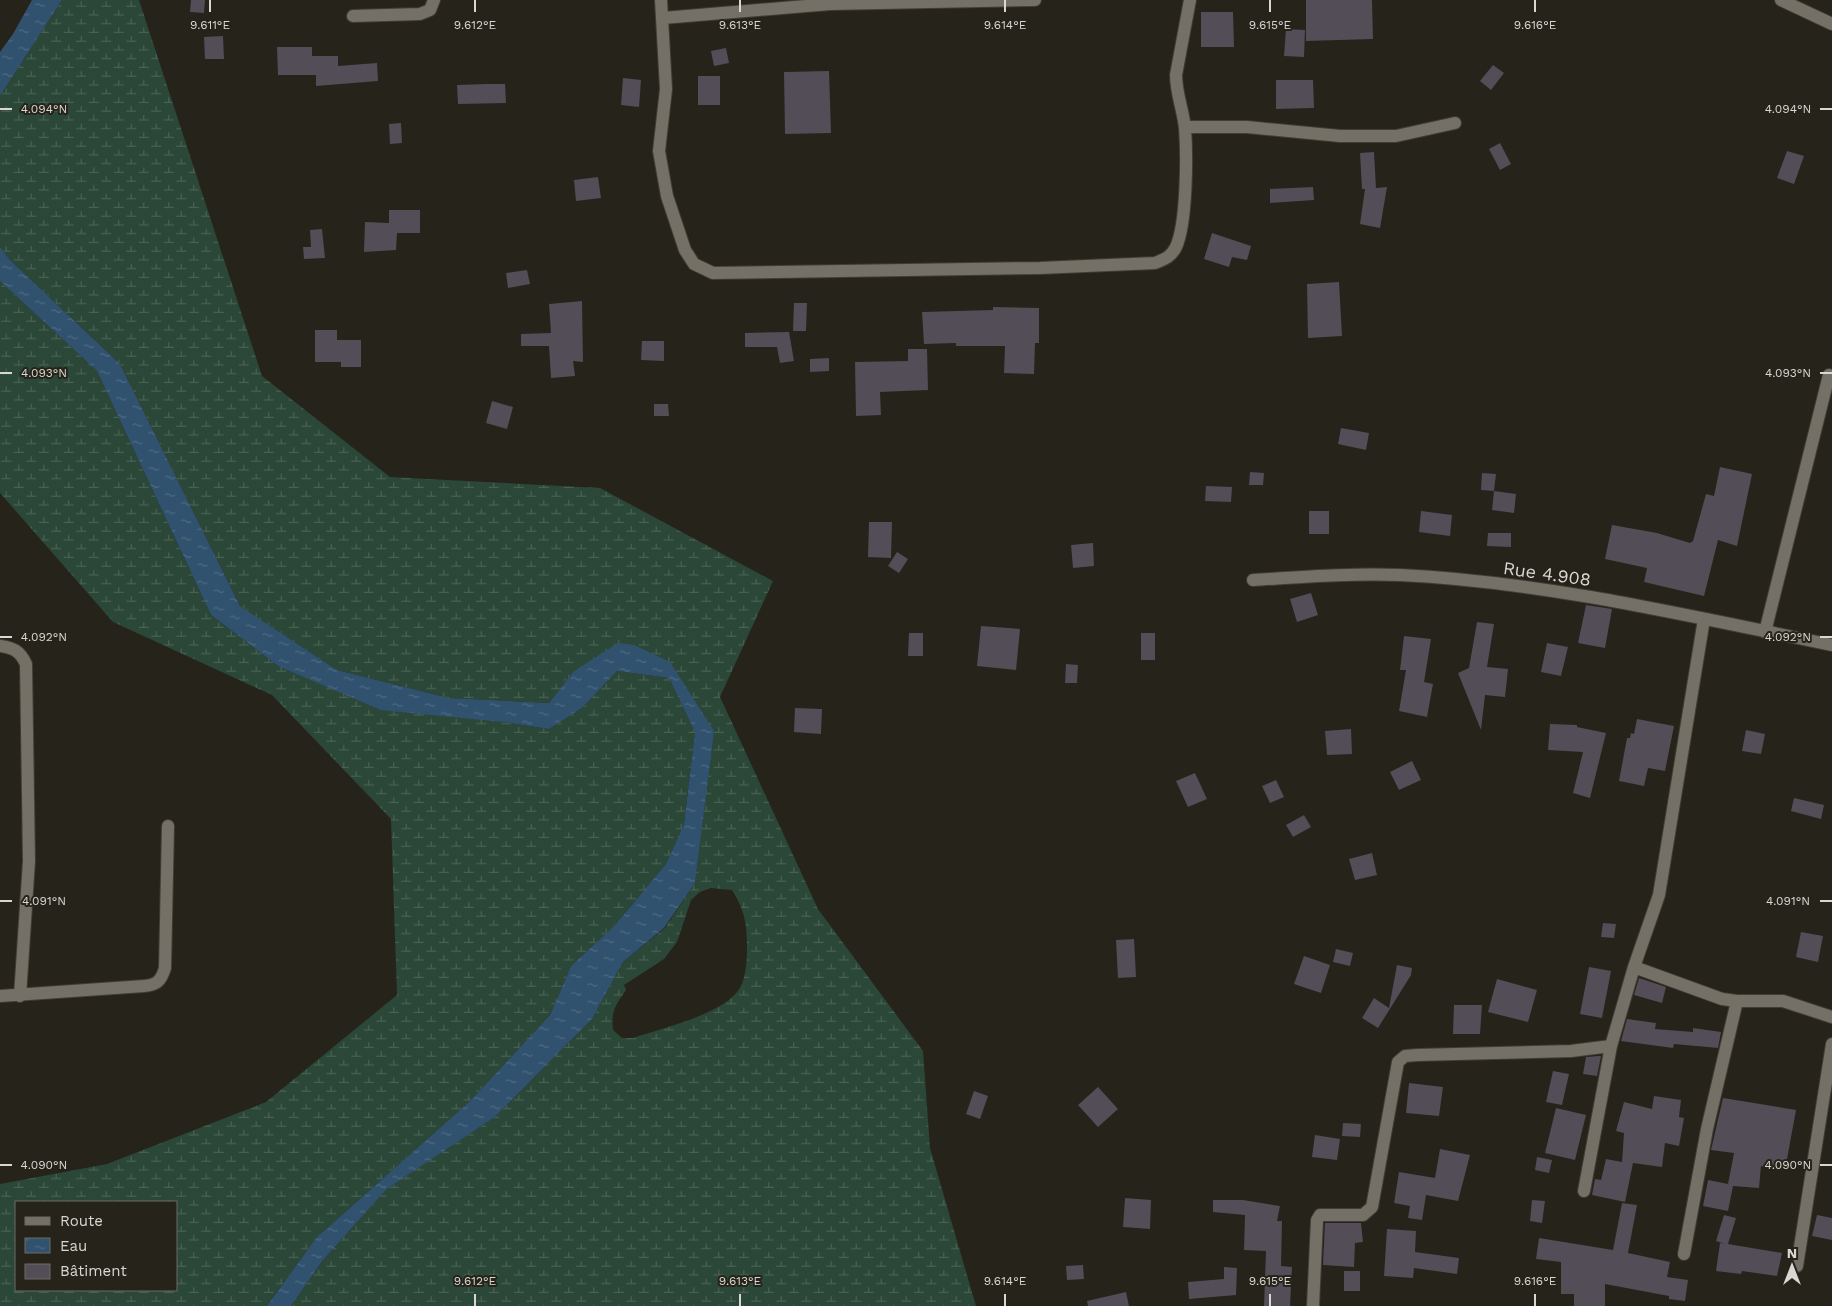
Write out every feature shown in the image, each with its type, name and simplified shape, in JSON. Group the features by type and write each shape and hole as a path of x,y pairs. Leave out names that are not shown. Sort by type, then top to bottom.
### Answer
{"street":[{"path":"353,16 420,14 430,10 434,0"},
{"path":"661,0 666,89 660,151 667,196 685,250 694,264 713,272 1020,268 1156,263 1168,258 1176,246 1185,176 1185,126 1176,86 1176,74 1190,0"},
{"path":"663,18 830,4 1035,0"},
{"path":"1781,0 1832,24"},
{"path":"1185,126 1247,127 1340,136 1396,136 1455,123"},
{"path":"1765,632 1829,375"},
{"name":"Rue 4.908","path":"1253,580 1326,575 1400,575 1492,583 1648,606 1704,620 1832,645"},
{"path":"1584,1191 1611,1046 1634,967 1659,895 1704,620"},
{"path":"0,646 12,648 21,654 26,664 29,861 20,996"},
{"path":"0,996 155,985 162,978 165,968 168,826"},
{"path":"1634,967 1722,998 1737,1001 1784,1001 1832,1017"},
{"path":"1684,1254 1707,1129 1737,1001"},
{"path":"1797,1266 1832,1044"},
{"path":"1312,1306 1317,1220 1320,1215 1327,1214 1363,1215 1372,1207 1398,1062 1405,1056 1416,1054 1571,1051 1611,1046"}],"green space":[{"path":"62,0 139,0 262,376 390,477 600,488 773,581 720,697 818,909 923,1051 930,1148 976,1306 291,1306 323,1260 387,1189 495,1117 592,1019 623,962 665,928 695,883 713,731 670,663 573,672 549,703 449,698 337,670 240,606 120,364 10,260 0,247 0,96","holes":["711,888 732,890 740,905 746,925 747,959 740,988 728,1000 703,1014 633,1038 622,1038 613,1030 613,1013 626,990 624,985 664,959 677,942 691,900 700,892"]},
{"path":"0,281 97,371 211,615 278,666 503,722 549,729 582,708 617,671 669,678 695,732 684,824 666,864 615,925 571,966 550,1015 470,1101 316,1238 267,1306 0,1306 0,1184 107,1164 266,1102 397,995 391,819 272,695 113,622 0,493"}],"water":[{"path":"32,0 62,0 0,96 0,52 13,34"},
{"path":"0,247 10,260 120,364 240,606 337,670 449,698 549,703 573,672 618,643 634,645 670,662 714,731 695,883 664,928 623,962 592,1019 495,1117 387,1189 323,1260 291,1306 267,1306 316,1238 470,1101 550,1015 571,966 615,925 666,864 684,824 695,732 669,678 617,671 582,708 549,729 503,722 381,710 278,666 211,615 97,371 0,281"}],"building":[{"path":"191,0 205,0 204,13 190,12"},
{"path":"1306,0 1372,0 1373,39 1306,41"},
{"path":"1201,12 1233,12 1234,47 1201,47"},
{"path":"1286,29 1305,30 1304,57 1284,56"},
{"path":"223,36 224,59 205,59 204,37"},
{"path":"277,47 312,47 312,56 338,56 338,66 377,63 378,81 316,86 316,75 278,75"},
{"path":"726,48 729,63 714,66 711,51"},
{"path":"1493,65 1504,73 1491,90 1480,81"},
{"path":"829,71 831,133 785,134 784,72"},
{"path":"698,76 720,76 720,105 698,105"},
{"path":"623,78 641,80 639,107 621,105"},
{"path":"1276,80 1313,80 1314,108 1276,109"},
{"path":"505,84 506,103 458,104 457,85"},
{"path":"401,123 402,143 390,144 389,124"},
{"path":"1500,143 1511,164 1500,170 1489,149"},
{"path":"1787,151 1804,156 1794,184 1777,178"},
{"path":"1374,152 1376,188 1387,187 1380,228 1360,224 1365,189 1362,189 1360,153"},
{"path":"598,177 601,198 576,201 574,180"},
{"path":"1313,187 1314,200 1270,203 1270,189"},
{"path":"389,210 420,210 420,233 397,233 396,250 364,252 365,222 389,223"},
{"path":"322,229 325,258 304,259 303,247 311,247 310,230"},
{"path":"1212,233 1251,246 1247,260 1232,257 1229,267 1204,259"},
{"path":"527,270 530,284 508,288 506,273"},
{"path":"1339,282 1342,336 1308,338 1307,284"},
{"path":"582,301 583,362 573,361 575,376 551,378 549,346 521,346 521,334 551,333 549,304"},
{"path":"794,303 807,303 806,331 793,331"},
{"path":"993,307 1039,308 1039,343 1035,343 1034,374 1004,373 1005,346 956,346 956,343 924,344 922,312 993,310"},
{"path":"315,330 337,330 337,340 361,340 361,367 341,367 341,362 315,362"},
{"path":"789,332 794,361 780,363 777,347 745,347 745,333"},
{"path":"642,341 664,341 664,361 641,360"},
{"path":"908,349 927,349 928,390 880,392 881,415 856,416 855,362 908,361"},
{"path":"829,358 829,371 810,372 810,359"},
{"path":"492,401 513,407 507,429 486,423"},
{"path":"654,404 668,404 669,416 654,416"},
{"path":"1341,428 1369,433 1366,450 1338,444"},
{"path":"1720,467 1752,474 1737,546 1718,540 1704,596 1644,582 1647,568 1605,559 1612,525 1657,533 1690,543 1693,541 1706,494 1714,496"},
{"path":"1250,472 1264,473 1263,485 1249,485"},
{"path":"1482,473 1496,474 1494,491 1481,490"},
{"path":"1206,486 1232,487 1231,502 1205,501"},
{"path":"1494,491 1516,494 1514,513 1492,510"},
{"path":"1309,511 1329,511 1329,534 1309,534"},
{"path":"1421,511 1452,515 1450,536 1419,532"},
{"path":"869,522 892,522 891,558 868,557"},
{"path":"1488,533 1511,533 1511,547 1487,546"},
{"path":"1093,543 1094,566 1073,568 1071,545"},
{"path":"897,552 908,559 899,573 888,566"},
{"path":"1311,593 1318,615 1297,622 1290,599"},
{"path":"1586,605 1612,609 1605,648 1578,643"},
{"path":"1477,622 1494,624 1487,667 1508,669 1505,697 1485,695 1481,730 1458,673 1469,668"},
{"path":"981,626 1020,629 1016,670 977,666"},
{"path":"909,633 923,633 923,656 908,656"},
{"path":"1141,633 1155,633 1155,660 1141,660"},
{"path":"1404,636 1431,639 1424,682 1433,684 1427,717 1399,711 1406,670 1400,670"},
{"path":"1547,643 1568,647 1561,676 1541,672"},
{"path":"1066,664 1078,665 1077,683 1065,683"},
{"path":"795,708 822,709 821,734 794,732"},
{"path":"1637,719 1674,726 1665,771 1648,768 1644,786 1619,781 1627,738 1630,738 1631,733 1634,734"},
{"path":"1550,724 1577,725 1577,727 1606,733 1590,798 1573,793 1583,752 1548,750"},
{"path":"1351,729 1352,754 1327,755 1325,731"},
{"path":"1746,730 1765,734 1761,754 1742,751"},
{"path":"1412,761 1421,780 1399,790 1390,772"},
{"path":"1195,773 1207,799 1188,807 1176,781"},
{"path":"1276,780 1284,797 1270,803 1262,786"},
{"path":"1794,798 1824,805 1821,819 1791,811"},
{"path":"1304,815 1311,827 1293,837 1286,825"},
{"path":"1372,853 1377,875 1355,880 1349,859"},
{"path":"1603,923 1616,924 1614,938 1601,937"},
{"path":"1801,932 1823,936 1818,962 1796,957"},
{"path":"1134,939 1136,977 1118,978 1116,940"},
{"path":"1336,949 1353,953 1350,966 1333,962"},
{"path":"1304,956 1330,965 1321,993 1294,984"},
{"path":"1397,965 1412,968 1411,975 1378,1028 1362,1018 1374,998 1389,1008"},
{"path":"1589,967 1611,971 1602,1018 1580,1014"},
{"path":"1639,978 1666,987 1662,1003 1634,995"},
{"path":"1497,979 1537,990 1528,1022 1488,1012"},
{"path":"1454,1005 1482,1005 1480,1034 1453,1034"},
{"path":"1627,1019 1656,1023 1655,1029 1693,1032 1693,1028 1721,1032 1718,1048 1674,1044 1673,1048 1621,1041"},
{"path":"1601,1056 1597,1076 1583,1074 1586,1057"},
{"path":"1553,1071 1569,1074 1562,1105 1546,1102"},
{"path":"1409,1083 1443,1087 1439,1116 1406,1113"},
{"path":"1098,1087 1118,1109 1098,1127 1078,1105"},
{"path":"974,1091 988,1096 980,1119 966,1114"},
{"path":"1654,1096 1681,1100 1679,1117 1684,1118 1679,1146 1665,1143 1662,1167 1633,1163 1625,1202 1592,1195 1595,1179 1601,1180 1606,1159 1622,1162 1624,1133 1616,1131 1624,1102 1652,1109"},
{"path":"1723,1098 1796,1110 1785,1170 1761,1166 1759,1188 1733,1186 1728,1211 1703,1206 1708,1180 1728,1184 1734,1153 1711,1150"},
{"path":"1556,1108 1586,1115 1575,1160 1545,1153"},
{"path":"1343,1123 1361,1124 1360,1137 1342,1136"},
{"path":"1315,1135 1340,1139 1337,1160 1312,1157"},
{"path":"1440,1149 1470,1155 1458,1201 1426,1195 1422,1220 1408,1218 1410,1206 1394,1203 1399,1172 1435,1178"},
{"path":"1537,1157 1552,1160 1549,1173 1535,1170"},
{"path":"1125,1198 1151,1200 1150,1229 1123,1227"},
{"path":"1213,1200 1243,1200 1280,1206 1277,1221 1282,1221 1281,1266 1292,1267 1290,1306 1264,1306 1266,1251 1244,1250 1245,1215 1213,1212"},
{"path":"1532,1200 1545,1201 1542,1223 1530,1221"},
{"path":"1622,1203 1637,1205 1628,1253 1670,1262 1667,1277 1688,1280 1685,1301 1669,1299 1669,1296 1605,1284 1605,1306 1574,1306 1574,1294 1561,1294 1561,1262 1536,1259 1539,1238 1613,1250"},
{"path":"1724,1215 1736,1218 1728,1244 1782,1253 1777,1276 1742,1271 1741,1274 1716,1271 1720,1243 1725,1244 1716,1241"},
{"path":"1817,1215 1832,1218 1832,1240 1812,1236"},
{"path":"1325,1223 1361,1223 1363,1242 1355,1243 1354,1267 1323,1265"},
{"path":"1387,1229 1416,1231 1415,1252 1459,1258 1457,1274 1414,1268 1413,1278 1384,1276"},
{"path":"1083,1265 1084,1279 1067,1280 1066,1266"},
{"path":"1224,1267 1237,1268 1236,1295 1189,1299 1188,1282 1224,1279"},
{"path":"1344,1271 1360,1271 1360,1291 1344,1291"},
{"path":"1126,1292 1129,1306 1088,1306 1087,1301"}]}
